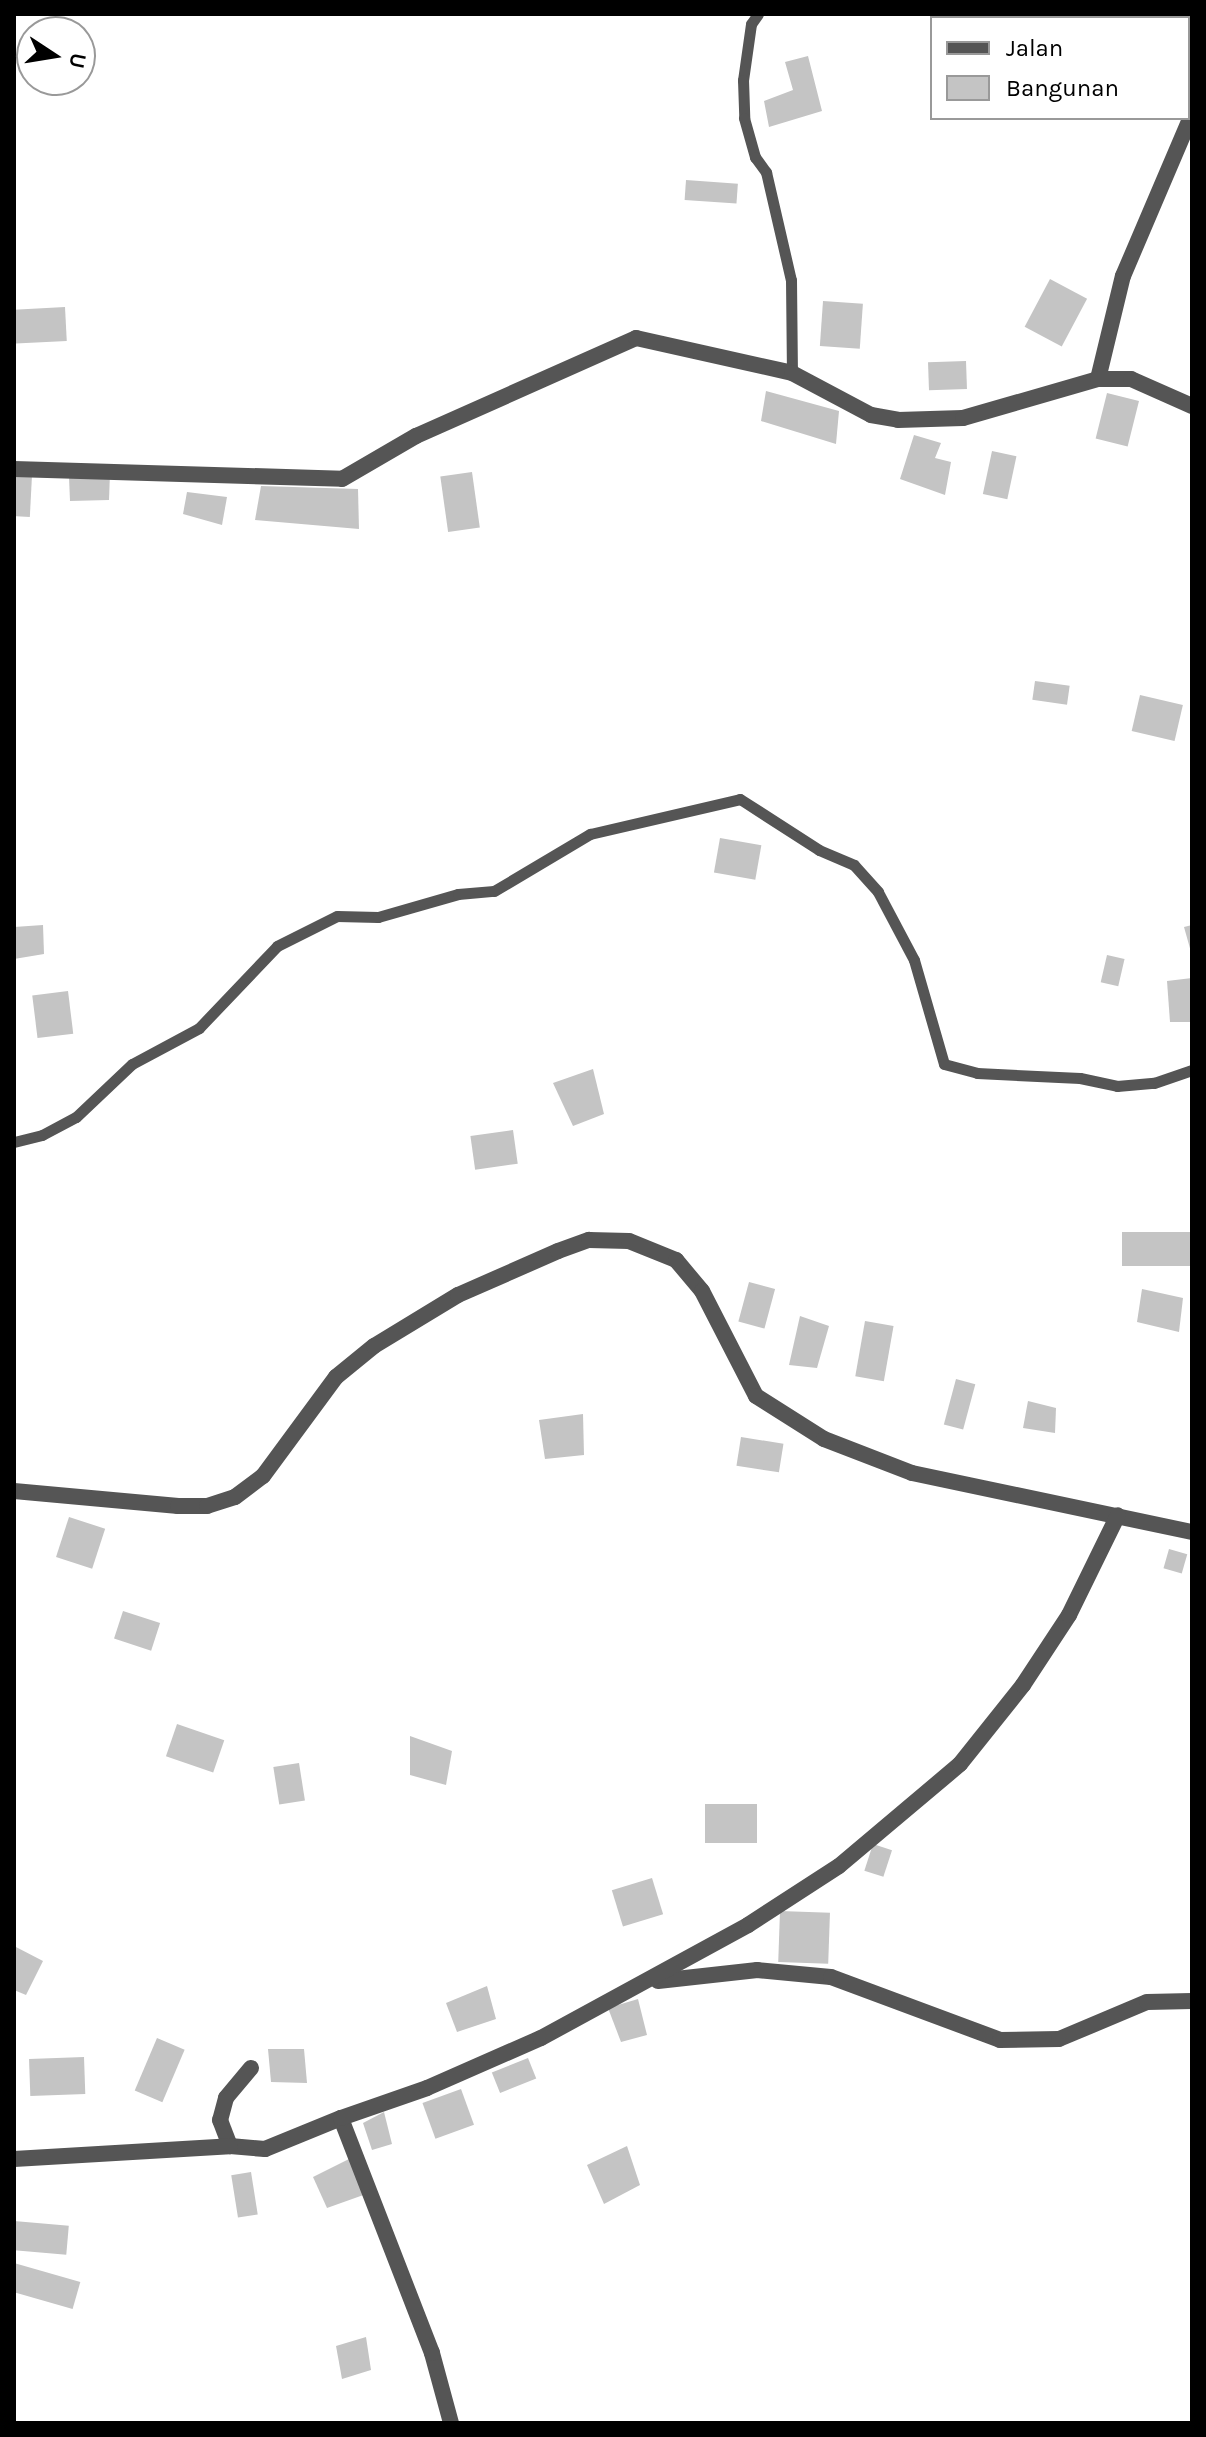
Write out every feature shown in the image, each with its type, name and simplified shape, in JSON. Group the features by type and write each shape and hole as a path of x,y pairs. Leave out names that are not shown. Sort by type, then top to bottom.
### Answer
{"street":[{"path":"1098,379 1123,276 1189,120"},
{"path":"14,469 162,470 342,479 416,436 636,338 792,373 871,415 927,421 963,418 1098,379 1131,379 1192,406"},
{"path":"14,1491 178,1506 207,1506 235,1497 263,1476 336,1377 374,1346 458,1295 558,1251 589,1240 629,1241 676,1260 702,1291 756,1396 783,1417 912,1473 1192,1532"},
{"path":"14,2159 230,2146 265,2149 441,2082 649,1982 839,1866 960,1764 1023,1685 1069,1615 1118,1515"},
{"path":"649,1982 757,1970 831,1977 1000,2040 1059,2039 1147,2002 1192,2001"},
{"path":"230,2146 220,2120 226,2098 251,2068"},
{"path":"341,2118 432,2353 451,2423"}],"lane":[{"path":"758,14 751,24 743,80 744,118 755,157 766,172 791,280 792,373"},
{"path":"14,1142 42,1135 76,1117 132,1064 208,1020 277,946 337,916 378,917 458,894 494,891 590,834 740,799 819,850 854,865 878,892 914,960 944,1064 977,1073 1080,1078 1117,1086 1154,1083 1192,1070"}],"building":[{"path":"808,56 822,111 769,127 764,101 793,90 785,62"},
{"path":"686,180 738,184 736,204 685,200"},
{"path":"1050,279 1087,299 1062,346 1025,327"},
{"path":"823,301 863,304 860,349 820,346"},
{"path":"65,307 67,341 16,344 14,310"},
{"path":"966,361 967,389 929,390 928,362"},
{"path":"766,391 839,411 836,444 761,421"},
{"path":"1107,393 1139,401 1128,447 1096,439"},
{"path":"914,435 941,443 935,458 951,462 945,495 900,479"},
{"path":"992,451 1016,456 1007,499 983,494"},
{"path":"472,472 480,527 448,532 440,476"},
{"path":"110,473 109,500 70,501 69,477"},
{"path":"14,475 32,476 30,517 14,516"},
{"path":"261,486 358,489 359,529 255,520"},
{"path":"187,492 227,497 222,525 183,514"},
{"path":"1035,681 1070,686 1067,705 1032,700"},
{"path":"1140,695 1183,705 1175,741 1132,731"},
{"path":"720,838 761,845 755,880 714,872"},
{"path":"43,925 44,954 14,959 14,927"},
{"path":"1192,925 1192,952 1191,952 1184,927"},
{"path":"1107,955 1125,959 1118,986 1101,982"},
{"path":"1192,978 1192,1022 1170,1022 1167,981"},
{"path":"68,991 73,1034 38,1038 32,995"},
{"path":"593,1069 604,1114 573,1126 553,1083"},
{"path":"513,1130 518,1164 475,1170 470,1136"},
{"path":"1122,1232 1192,1232 1192,1266 1122,1266"},
{"path":"749,1282 775,1289 764,1329 738,1322"},
{"path":"1142,1289 1183,1298 1179,1332 1137,1322"},
{"path":"800,1316 829,1326 817,1368 789,1365"},
{"path":"865,1321 894,1326 884,1381 855,1376"},
{"path":"956,1379 975,1384 963,1430 944,1424"},
{"path":"1028,1401 1056,1408 1055,1433 1023,1428"},
{"path":"583,1414 584,1455 545,1459 539,1420"},
{"path":"741,1437 783,1444 779,1472 736,1466"},
{"path":"69,1517 105,1529 92,1569 56,1557"},
{"path":"1169,1549 1187,1554 1182,1573 1163,1568"},
{"path":"123,1611 160,1623 151,1651 114,1639"},
{"path":"177,1724 224,1740 213,1772 166,1756"},
{"path":"410,1736 452,1751 446,1785 410,1775"},
{"path":"299,1763 305,1801 279,1805 273,1767"},
{"path":"705,1804 757,1804 757,1843 705,1843"},
{"path":"873,1844 892,1850 883,1877 864,1871"},
{"path":"652,1878 663,1914 623,1927 612,1890"},
{"path":"780,1911 830,1913 828,1964 778,1962"},
{"path":"14,1946 43,1961 26,1995 14,1990"},
{"path":"487,1986 496,2019 457,2032 446,2003"},
{"path":"638,1999 647,2035 621,2042 608,2008"},
{"path":"157,2038 185,2050 162,2102 135,2090"},
{"path":"268,2049 304,2049 307,2083 271,2082"},
{"path":"84,2057 85,2094 30,2096 29,2059"},
{"path":"528,2058 536,2078 500,2093 492,2073"},
{"path":"461,2089 474,2125 435,2139 422,2103"},
{"path":"384,2112 392,2144 372,2150 363,2123"},
{"path":"627,2146 640,2185 604,2204 587,2165"},
{"path":"355,2156 369,2193 327,2208 313,2177"},
{"path":"251,2172 258,2214 238,2218 231,2175"},
{"path":"14,2221 69,2226 66,2255 14,2250"},
{"path":"14,2263 80,2282 73,2309 14,2292"},
{"path":"366,2337 371,2370 342,2379 336,2346"}]}
